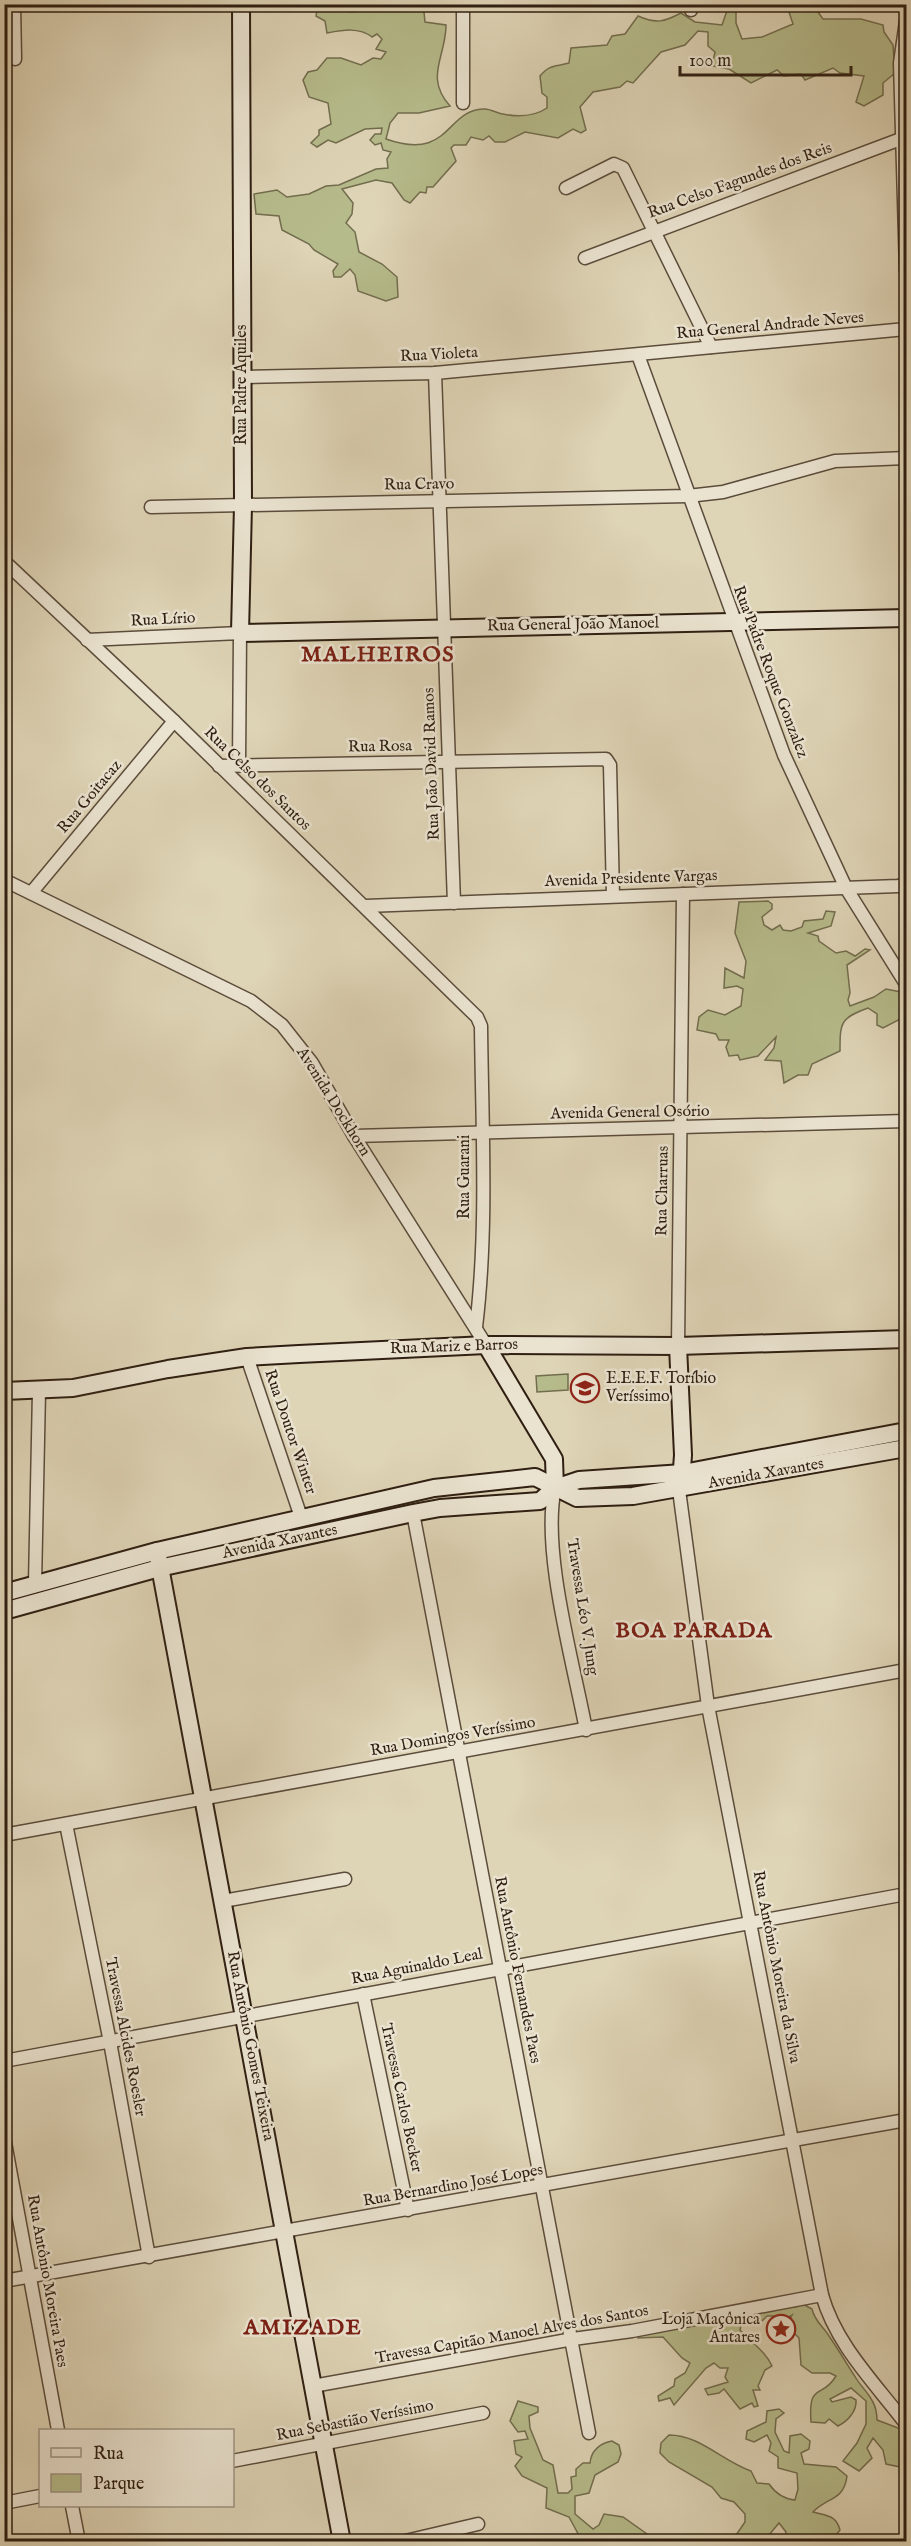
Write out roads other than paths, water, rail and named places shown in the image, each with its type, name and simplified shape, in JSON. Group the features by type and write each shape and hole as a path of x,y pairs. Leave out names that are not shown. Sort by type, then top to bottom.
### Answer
{"street":[{"path":"14,4 15,58"},
{"name":"Rua Padre Aquiles","path":"239,765 243,505 241,4"},
{"path":"463,4 463,103"},
{"path":"906,21 900,63 905,138 906,271"},
{"name":"Rua Celso Fagundes dos Reis","path":"585,258 654,230 905,138"},
{"path":"566,188 614,165 620,165 711,347"},
{"name":"Rua General Andrade Neves","path":"638,355 906,329"},
{"name":"Rua Violeta","path":"242,377 435,373 638,355"},
{"name":"Rua Padre Roque Gonzalez","path":"638,355 733,622 784,754 846,888 906,984"},
{"name":"Rua João David Ramos","path":"435,373 442,628 450,762 454,903"},
{"name":"Rua Cravo","path":"151,507 688,496 723,492 835,461 906,458"},
{"name":"Rua Celso dos Santos","path":"4,561 366,906 472,1010 481,1026"},
{"name":"Rua General João Manoel","path":"240,633 906,618"},
{"name":"Rua Lírio","path":"87,640 240,633"},
{"name":"Rua Goitacaz","path":"31,893 174,721"},
{"name":"Rua Rosa","path":"219,766 606,759 610,765 613,896"},
{"name":"Avenida Dockhorn","path":"4,880 259,1007 282,1025 312,1063 354,1136 476,1327 548,1447 554,1459 555,1488"},
{"name":"Avenida Presidente Vargas","path":"366,906 904,887"},
{"name":"Rua Charruas","path":"678,1346 683,894"},
{"name":"Rua Guarani","path":"476,1327 480,1290 481,1026"},
{"name":"Avenida General Osório","path":"354,1136 680,1129 906,1121"},
{"name":"Rua Mariz e Barros","path":"4,1391 73,1388 168,1369 247,1357 486,1344 678,1346 906,1338"},
{"path":"678,1346 683,1473 678,1490"},
{"name":"Rua Doutor Winter","path":"247,1357 301,1517"},
{"path":"35,1584 39,1391"},
{"name":"Avenida Xavantes","path":"4,1611 159,1569 413,1513 440,1508 540,1501 555,1488 579,1480 683,1473 906,1431"},
{"path":"535,1477 546,1461 548,1447"},
{"name":"Avenida Xavantes","path":"4,1593 157,1551 434,1488 535,1477 577,1498 633,1496 678,1490 906,1448"},
{"name":"Travessa Léo V. Jung","path":"555,1488 551,1507 556,1575 586,1730"},
{"name":"Rua Antônio Moreira da Silva","path":"678,1490 708,1706 794,2139 822,2295 829,2319 842,2341 906,2424"},
{"name":"Rua Antônio Fernandes Paes","path":"413,1513 499,1968 573,2339 589,2433"},
{"name":"Rua Antônio Gomes Teixeira","path":"157,1551 201,1799 223,1901 342,2541"},
{"name":"Rua Domingos Veríssimo","path":"4,1835 906,1670"},
{"name":"Travessa Alcides Roesler","path":"66,1824 110,2042 148,2257"},
{"path":"223,1901 345,1880"},
{"name":"Rua Aguinaldo Leal","path":"4,2061 906,1894"},
{"name":"Travessa Carlos Becker","path":"363,1994 408,2210"},
{"name":"Rua Bernardino José Lopes","path":"4,2282 906,2120"},
{"name":"Rua Antônio Moreira Paes","path":"4,2137 58,2429"},
{"name":"Travessa Capitão Manoel Alves dos Santos","path":"313,2386 573,2339 632,2331 822,2295"},
{"name":"Rua Sebastião Veríssimo","path":"234,2461 483,2413"},
{"path":"4,2502 39,2496"},
{"path":"72,2507 79,2541"},
{"path":"400,2541 478,2524"}],"place":[{"name":"E.E.E.F. Toríbio Veríssimo","path":"585,1388"},
{"name":"Loja Maçônica Antares","path":"781,2329"}],"district":[{"name":"MALHEIROS","path":"378,655"},
{"name":"BOA PARADA","path":"694,1631"},
{"name":"AMIZADE","path":"303,2328"}]}
